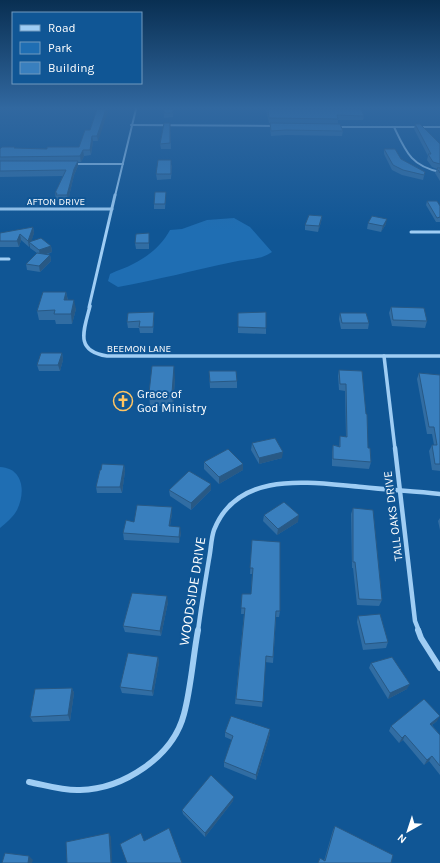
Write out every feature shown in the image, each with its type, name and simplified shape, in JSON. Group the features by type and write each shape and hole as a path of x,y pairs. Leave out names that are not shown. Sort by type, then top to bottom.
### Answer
{"street":[{"name":"BEEMON LANE","path":"126,149 83,335 84,344 90,352 104,357 440,356"},
{"path":"406,149 414,163 423,168 440,172"},
{"path":"69,164 123,164"},
{"name":"AFTON DRIVE","path":"0,209 112,209"},
{"path":"411,232 440,232"},
{"path":"0,259 9,259"},
{"name":"TALL OAKS DRIVE","path":"384,356 415,621 421,638 430,655 440,668"},
{"name":"WOODSIDE DRIVE","path":"29,782 80,790 108,785 134,775 156,757 171,740 184,715 214,530 220,517 228,506 238,497 263,485 279,482 440,494"}],"green space":[{"path":"234,218 250,227 272,252 263,257 118,287 108,281 110,274 139,261 150,254 163,241 170,230 182,229 207,220"},
{"path":"0,467 8,468 18,476 22,489 20,503 17,510 0,528"}],"building":[{"path":"0,149 90,149 83,150 80,156 0,157"},
{"path":"384,149 395,149 401,159 425,172 424,175 403,170 393,165"},
{"path":"428,149 440,149 440,164 433,162 428,154 431,154"},
{"path":"158,160 171,160 171,174 156,174"},
{"path":"0,161 78,161 74,169 67,195 56,195 57,193 55,193 66,170 0,171"},
{"path":"155,192 166,192 165,204 154,204"},
{"path":"427,201 437,201 440,206 440,217 437,218"},
{"path":"309,215 322,216 319,226 305,225"},
{"path":"372,216 387,219 383,226 368,223"},
{"path":"33,227 28,241 20,234 17,241 0,241 0,233"},
{"path":"149,233 149,243 135,243 136,234"},
{"path":"41,238 51,246 39,250 29,242"},
{"path":"37,253 50,255 39,266 26,264"},
{"path":"43,292 66,292 64,300 74,300 71,314 54,314 55,310 37,311"},
{"path":"391,307 424,308 427,321 393,320"},
{"path":"154,312 153,327 139,327 140,321 127,322 128,313"},
{"path":"266,312 266,328 238,327 238,313"},
{"path":"340,313 366,313 369,323 342,323"},
{"path":"41,353 62,353 58,365 37,365"},
{"path":"152,366 174,366 172,393 149,393"},
{"path":"339,370 362,371 367,414 368,448 370,448 371,462 333,459 333,445 340,447 340,436 347,437 346,384 340,384"},
{"path":"209,371 236,371 237,381 210,382"},
{"path":"419,373 440,375 440,464 435,464 432,445 437,445 434,427 429,427"},
{"path":"275,438 283,452 259,458 252,443"},
{"path":"228,449 243,464 219,477 204,462"},
{"path":"102,464 124,465 120,487 96,487"},
{"path":"189,471 211,484 191,503 169,490"},
{"path":"284,502 299,515 278,529 264,515"},
{"path":"137,505 172,507 169,526 180,527 179,537 123,533 126,520 134,522"},
{"path":"353,508 373,510 382,600 359,599 355,562 353,562"},
{"path":"252,540 280,542 280,611 276,611 273,657 266,656 263,702 236,699 245,608 241,608 242,594 251,594 253,568 250,568"},
{"path":"132,593 167,596 160,631 123,626"},
{"path":"380,614 388,642 365,644 358,616"},
{"path":"128,653 158,657 152,691 120,687"},
{"path":"392,657 410,684 390,693 371,663"},
{"path":"72,688 68,715 30,717 35,689"},
{"path":"424,699 440,716 430,724 440,735 440,766 432,756 427,760 405,735 402,738 391,726"},
{"path":"231,716 270,729 256,775 224,762 233,736 225,732"},
{"path":"211,775 234,797 205,833 182,810"},
{"path":"335,826 393,855 391,863 318,863 320,858 325,861"},
{"path":"169,828 182,863 127,863 120,844 141,833 144,841"},
{"path":"109,833 111,863 67,863 66,842"},
{"path":"5,853 29,856 28,863 2,863"}],"place":[{"name":"Grace of God Ministry","path":"123,401"}]}
